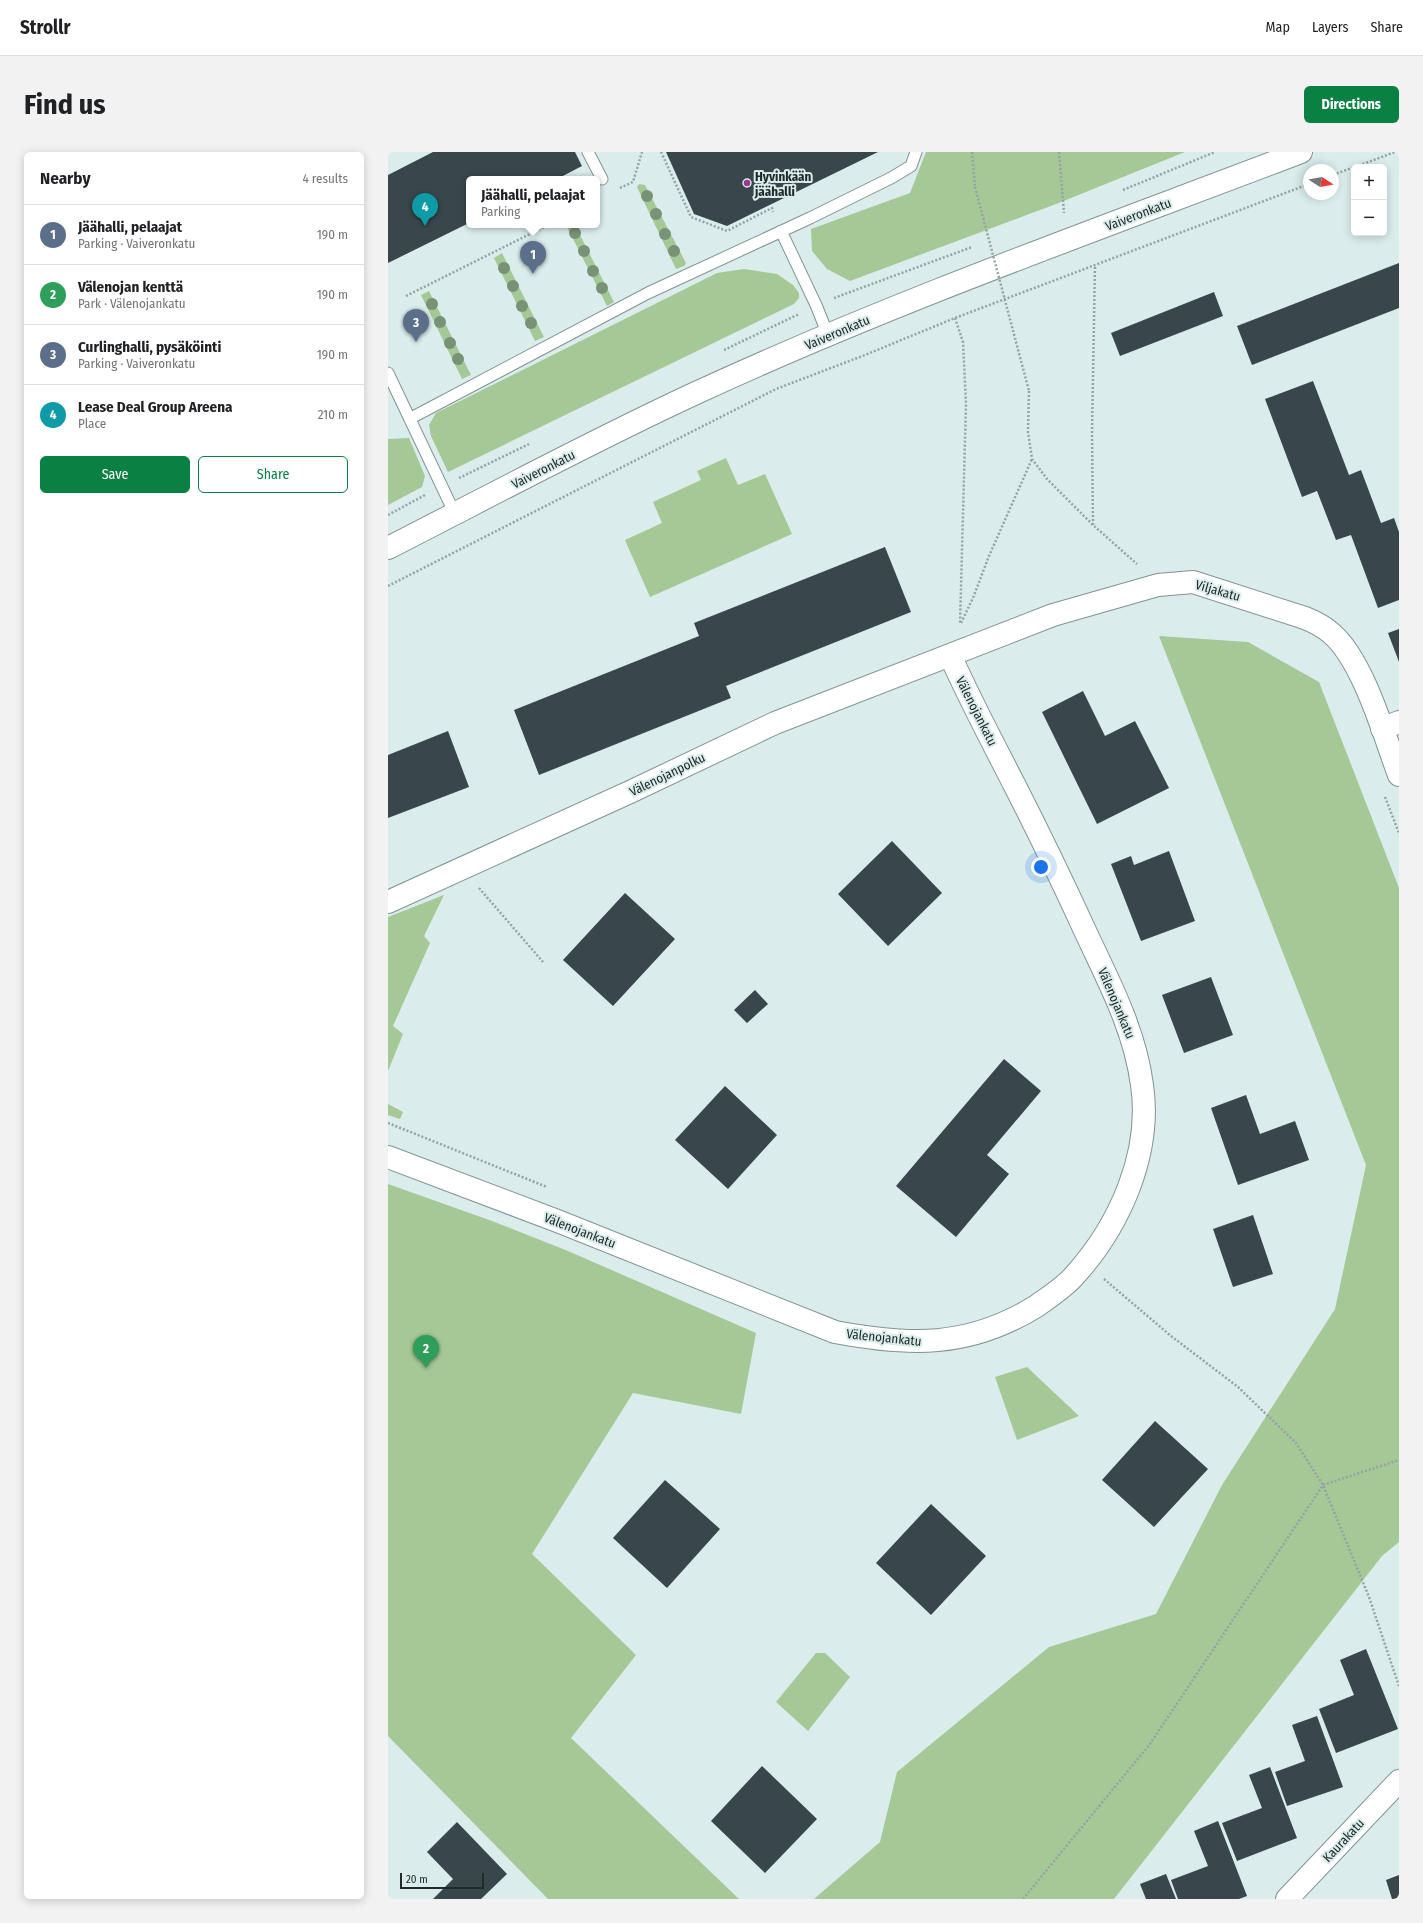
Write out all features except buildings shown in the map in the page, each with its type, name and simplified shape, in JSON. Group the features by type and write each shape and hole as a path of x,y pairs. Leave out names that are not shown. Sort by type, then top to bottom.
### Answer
{"street":[{"name":"Vaiveronkatu","path":"388,548 586,446 690,396 828,335 1301,152"},
{"name":"Viljakatu","path":"950,655 1053,615 1158,585 1193,582 1240,596 1321,625 1332,633 1349,654 1364,683 1390,725 1399,775"},
{"name":"Välenojanpolku","path":"388,902 630,792 775,723 950,655"},
{"name":"Välenojankatu","path":"388,1157 560,1222 835,1332 873,1339 906,1342 931,1342 970,1335 996,1327 1022,1315 1067,1285 1104,1238 1120,1209 1140,1149 1143,1118 1143,1086 1136,1049 1124,1013 1051,857 950,655"},
{"name":"Kaurakatu","path":"1287,1899 1399,1781"}],"lane":[{"path":"588,152 602,179"},
{"path":"411,418 648,293 891,178 911,166 916,152"},
{"path":"781,231 814,300 828,335"},
{"path":"388,373 411,418 455,514"}],"path":[{"path":"613,192 633,182 642,152"},
{"path":"661,152 691,217 727,231 772,208 781,231"},
{"path":"972,152 975,187 1029,391 1028,432 1032,459 1047,479 1093,525 1125,551 1158,585"},
{"path":"1059,152 1064,214"},
{"path":"1362,164 1395,152"},
{"path":"1339,173 1351,168"},
{"path":"388,586 776,389 865,355 955,318 1303,186"},
{"path":"406,296 542,228"},
{"path":"1093,525 1092,432 1095,265"},
{"path":"955,318 963,342 966,404 960,626 1032,459"},
{"path":"1383,791 1399,833"},
{"path":"463,868 543,962"},
{"path":"388,1123 550,1189"},
{"path":"1084,1265 1171,1336 1238,1387 1296,1443 1323,1485 1369,1597 1399,1686"},
{"path":"1023,1899 1150,1744 1323,1485 1399,1460"}],"green space":[{"path":"926,152 1185,152 1056,204 850,281 827,269 812,251 811,229 910,193"},
{"path":"639,184 645,185 686,263 684,266 676,269 637,187"},
{"path":"568,228 577,228 614,302 607,306"},
{"path":"502,253 544,337 535,341 494,258"},
{"path":"744,269 777,274 793,285 799,293 799,298 794,304 448,472 431,436 429,425 436,413 717,273"},
{"path":"429,291 471,375 462,379 421,295"},
{"path":"409,438 425,476 422,487 388,505 388,439"},
{"path":"726,458 738,485 765,474 792,534 650,597 625,540 662,523 653,502 701,480 697,471"},
{"path":"1159,636 1248,642 1319,682 1399,888 1399,1542 1382,1556 1114,1899 814,1899 880,1842 897,1772 1049,1647 1156,1614 1222,1485 1335,1309 1366,1165"},
{"path":"444,895 424,936 430,943 393,1026 403,1034 388,1071 388,917"},
{"path":"388,1104 403,1112 400,1119 388,1115"},
{"path":"388,1184 492,1221 568,1251 756,1333 741,1414 633,1393 532,1554 636,1655 571,1738 739,1899 548,1899 388,1736"},
{"path":"1027,1367 1079,1416 1017,1440 995,1377"},
{"path":"816,1653 825,1653 850,1677 808,1731 776,1702"}],"place":[{"name":"Hyvinkään jäähalli","path":"747,183"},
{"name":"Lease Deal Group Areena","path":"425,226"},
{"name":"Jäähalli, pelaajat","path":"533,274"},
{"name":"Curlinghalli, pysäköinti","path":"416,342"},
{"name":"Välenojan kenttä","path":"426,1368"}]}
